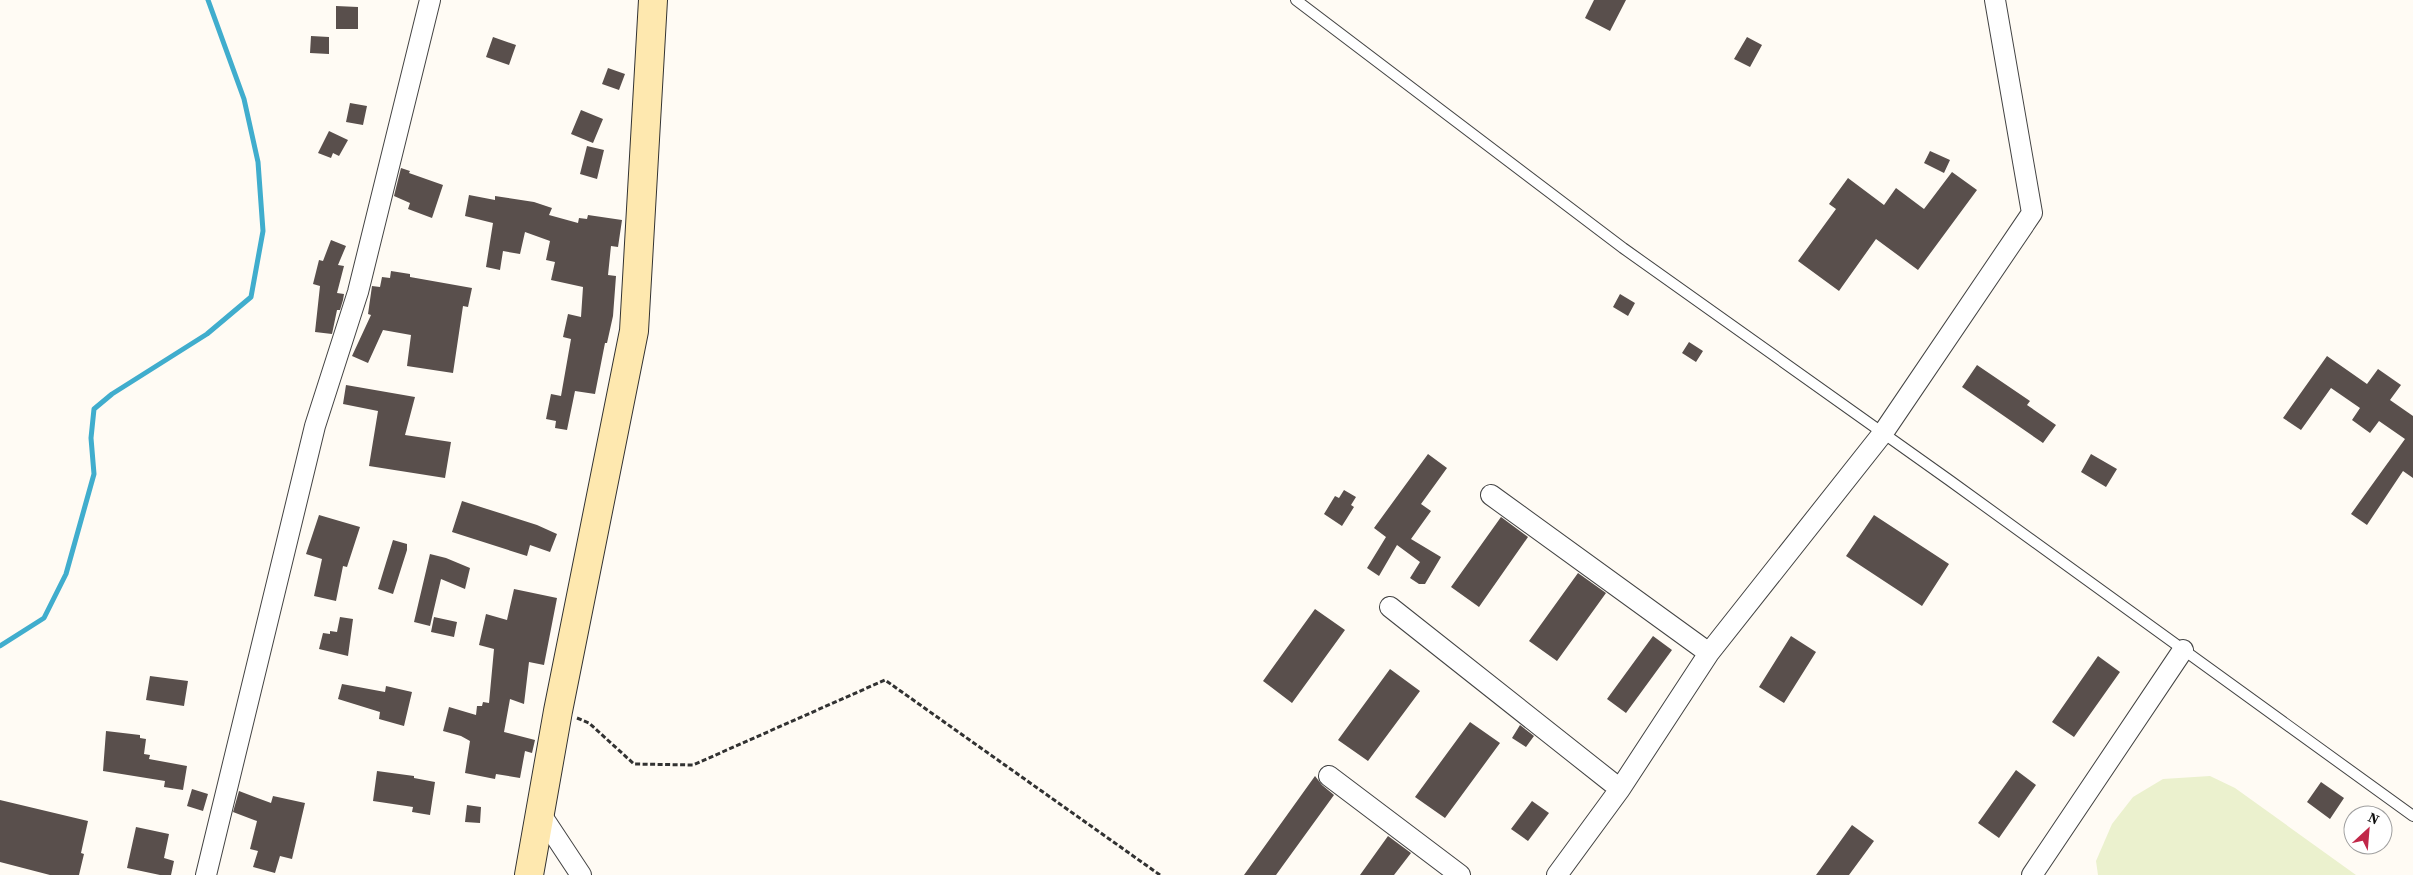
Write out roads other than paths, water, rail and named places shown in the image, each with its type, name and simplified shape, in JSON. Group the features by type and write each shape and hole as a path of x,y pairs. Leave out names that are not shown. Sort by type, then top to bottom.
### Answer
{"main road":[{"path":"529,875 558,711 634,331 653,0"}],"street":[{"path":"206,875 316,426 358,292 430,0"},
{"path":"1557,875 1620,789 1709,653 1882,433 2032,213 1995,0"},
{"path":"1491,495 1709,653"},
{"path":"1390,608 1620,789"},
{"path":"2032,875 2183,650"},
{"path":"1329,776 1460,875"},
{"path":"540,813 581,875"}],"lane":[{"path":"1296,0 1622,248 2413,816"}],"waterway":[{"path":"0,646 44,618 66,574 94,474 91,438 94,409 112,394 207,334 251,297 263,231 258,162 244,99 208,0"}]}
